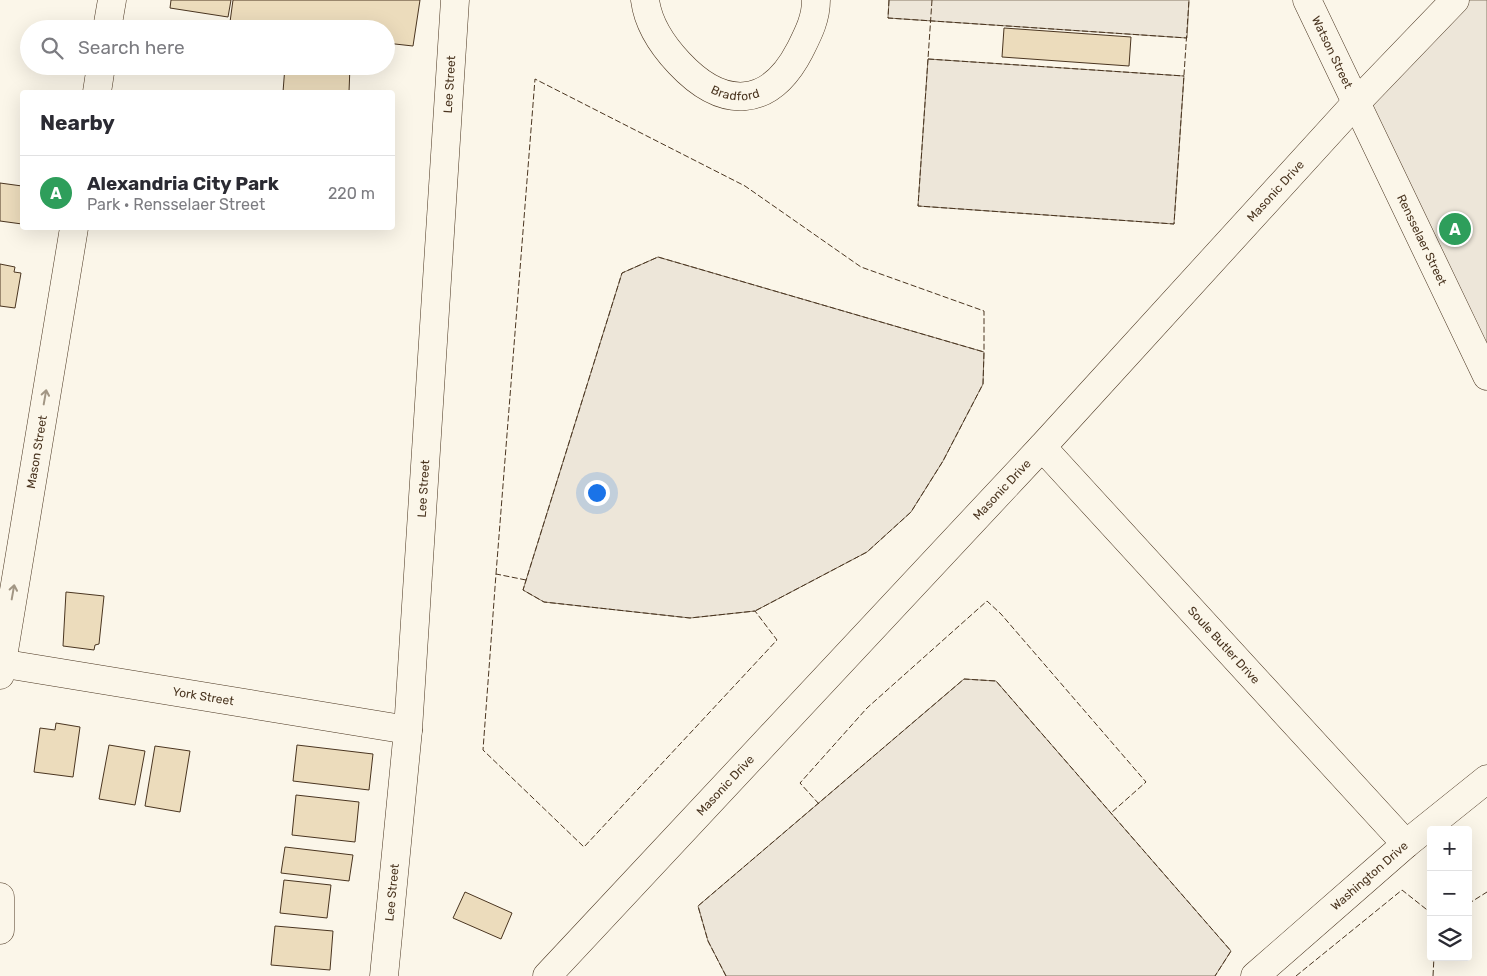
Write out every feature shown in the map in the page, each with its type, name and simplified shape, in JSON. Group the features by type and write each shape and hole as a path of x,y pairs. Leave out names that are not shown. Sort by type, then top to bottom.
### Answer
{"street":[{"path":"109,20 112,0"},
{"name":"Lee Street","path":"384,976 408,730 454,0"},
{"name":"Bradford","path":"644,0 646,13 667,50 692,77 718,93 746,97 768,90 791,68 812,28 816,0"},
{"name":"Watson Street","path":"1306,0 1355,104"},
{"name":"Masonic Drive","path":"547,976 1042,447 1355,104 1455,0"},
{"path":"97,90 100,75"},
{"name":"Rensselaer Street","path":"1355,104 1487,376"},
{"name":"Mason Street","path":"0,667 74,230"},
{"name":"Soule Butler Drive","path":"1042,447 1406,844"},
{"name":"York Street","path":"0,667 408,730"},
{"name":"Washington Drive","path":"1255,976 1406,844 1487,779"},
{"path":"0,897 0,930"}],"shaded area":[{"path":"889,0 1189,0 1187,38 888,18"},
{"path":"1456,0 1487,0 1487,353 1358,104"},
{"path":"928,59 1184,76 1174,224 918,206"},
{"path":"658,257 984,352 983,384 943,461 911,512 867,552 755,611 690,618 544,602 523,590 622,273"},
{"path":"964,679 996,681 1231,951 1215,976 726,976 708,941 698,906"}],"building":[{"path":"171,0 231,0 228,17 170,8"},
{"path":"233,0 420,0 413,46 395,44 395,20 230,20"},
{"path":"1004,28 1131,37 1129,66 1002,57"},
{"path":"284,75 350,75 349,90 283,90"},
{"path":"0,183 20,186 20,224 0,221"},
{"path":"0,264 15,267 14,272 21,273 15,308 0,306"},
{"path":"66,592 104,596 99,644 95,645 94,650 63,646"},
{"path":"56,723 80,727 73,777 34,772 40,728 55,730"},
{"path":"109,745 145,751 135,805 99,799"},
{"path":"297,745 373,754 369,790 293,781"},
{"path":"155,746 190,751 180,812 145,806"},
{"path":"296,795 359,802 355,842 292,835"},
{"path":"285,847 353,855 349,881 281,873"},
{"path":"284,880 331,885 327,918 280,913"},
{"path":"465,892 512,913 501,939 453,918"},
{"path":"275,926 333,931 330,970 271,965"}],"fence":[{"path":"889,0 888,18 1187,38"},
{"path":"932,0 918,206 1174,224 1189,0"},
{"path":"928,59 1184,76"},
{"path":"496,574 535,79 745,186 861,267 984,311 984,352"},
{"path":"526,580 496,574 483,750 584,847 777,640 755,611 690,618 544,602 523,590 622,273 658,257 984,352 983,384 943,461 911,512 867,552 755,611"},
{"path":"819,804 800,783 867,708 987,601 1001,614 1146,782 1111,813"},
{"path":"726,976 708,941 698,906 964,679 996,681 1231,951 1215,976"},
{"path":"1296,976 1402,890 1427,910"},
{"path":"1472,901 1487,892"},
{"path":"1433,976 1434,961"}],"place":[{"name":"Alexandria City Park","path":"1455,229"}]}
